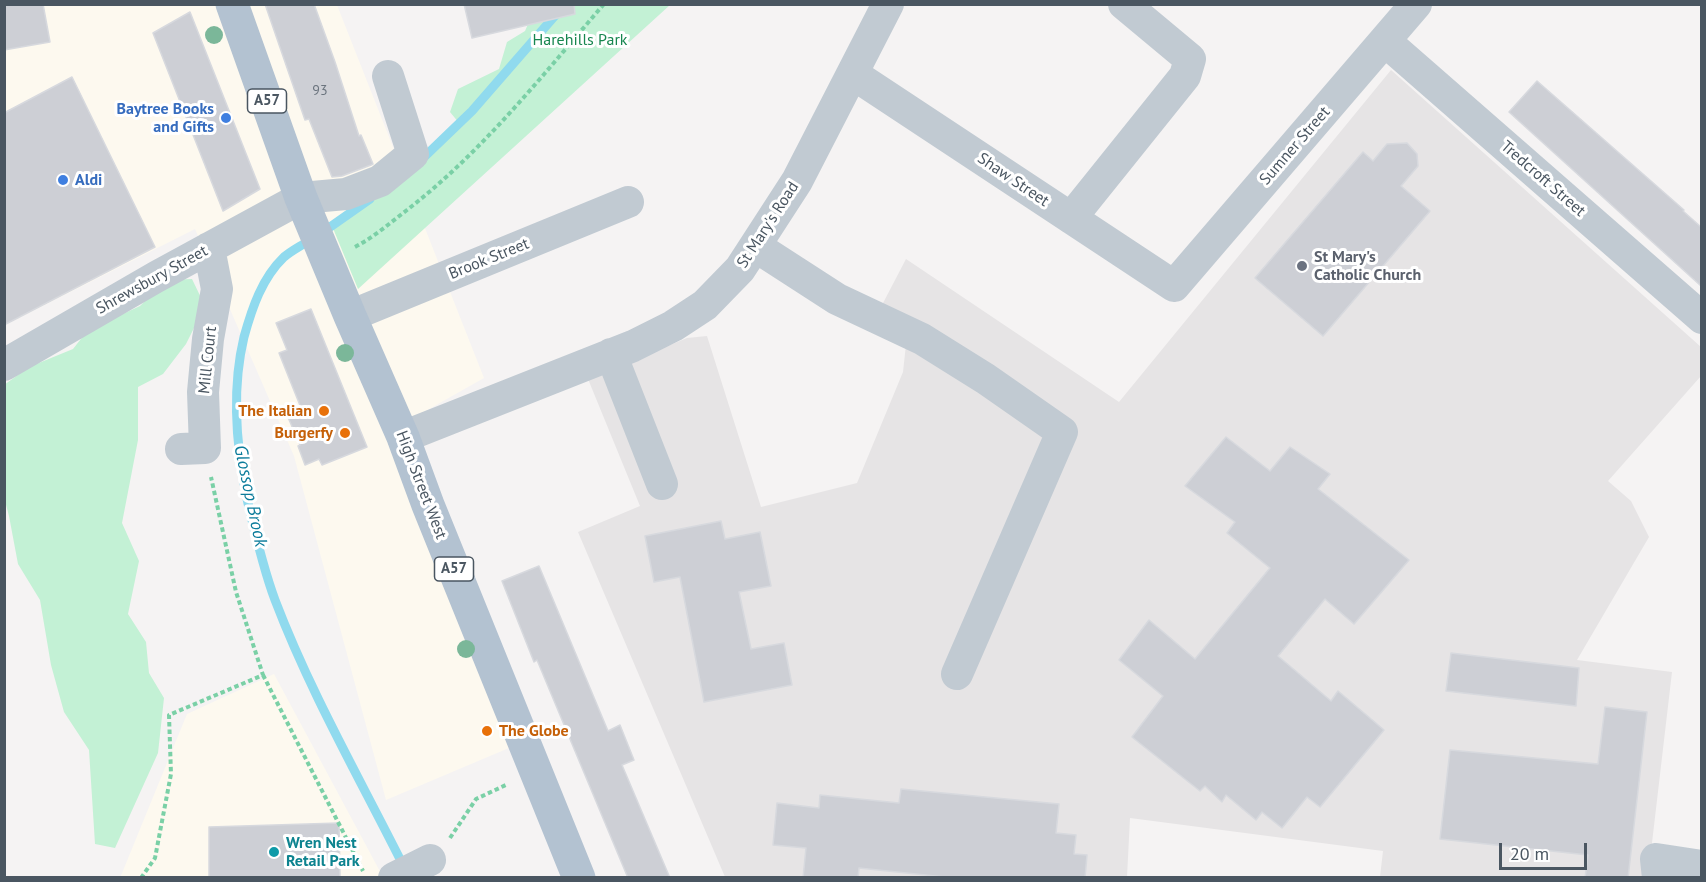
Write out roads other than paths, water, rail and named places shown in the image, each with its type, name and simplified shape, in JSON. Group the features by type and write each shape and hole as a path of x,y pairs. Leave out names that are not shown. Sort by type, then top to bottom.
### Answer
{"main road":[{"name":"A57","path":"232,4 301,198"},
{"name":"High Street West","path":"301,198 404,437 428,505 579,878"}],"street":[{"name":"St Mary's Road","path":"404,437 611,354 673,326 705,305 740,269 797,181 888,4"},
{"path":"1071,218 1185,76 1190,59 1124,4"},
{"name":"Sumner Street","path":"1174,286 1416,4"},
{"name":"Tredcroft Street","path":"1385,41 1701,318"},
{"name":"Shaw Street","path":"853,74 1174,286"},
{"path":"301,198 346,194 380,181 413,153 388,76"},
{"name":"Shrewsbury Street","path":"4,365 301,198"},
{"name":"Brook Street","path":"350,316 628,202"},
{"path":"755,246 837,300 922,339 986,379 1062,432 957,674"},
{"name":"Mill Court","path":"193,448 217,289 209,248"},
{"path":"611,354 662,484"},
{"path":"1658,878 1656,859 1701,866"},
{"path":"394,878 430,860"}],"waterway":[{"name":"Glossop Brook","path":"420,161 472,111 559,11"},
{"name":"Glossop Brook","path":"323,232 370,199"},
{"name":"Glossop Brook","path":"311,239 287,254 276,265 264,284 251,315 244,337 237,378 236,418 240,459 256,537 275,600 320,702 404,867"}],"place":[{"name":"Baytree Books and Gifts","path":"226,118"},
{"name":"Aldi","path":"63,180"},
{"name":"St Mary's Catholic Church","path":"1302,266"},
{"name":"The Italian","path":"324,411"},
{"name":"Burgerfy","path":"345,433"},
{"name":"The Globe","path":"487,731"},
{"name":"Wren Nest Retail Park","path":"274,852"}],"park label":[{"name":"Harehills Park","path":"580,40"}]}
